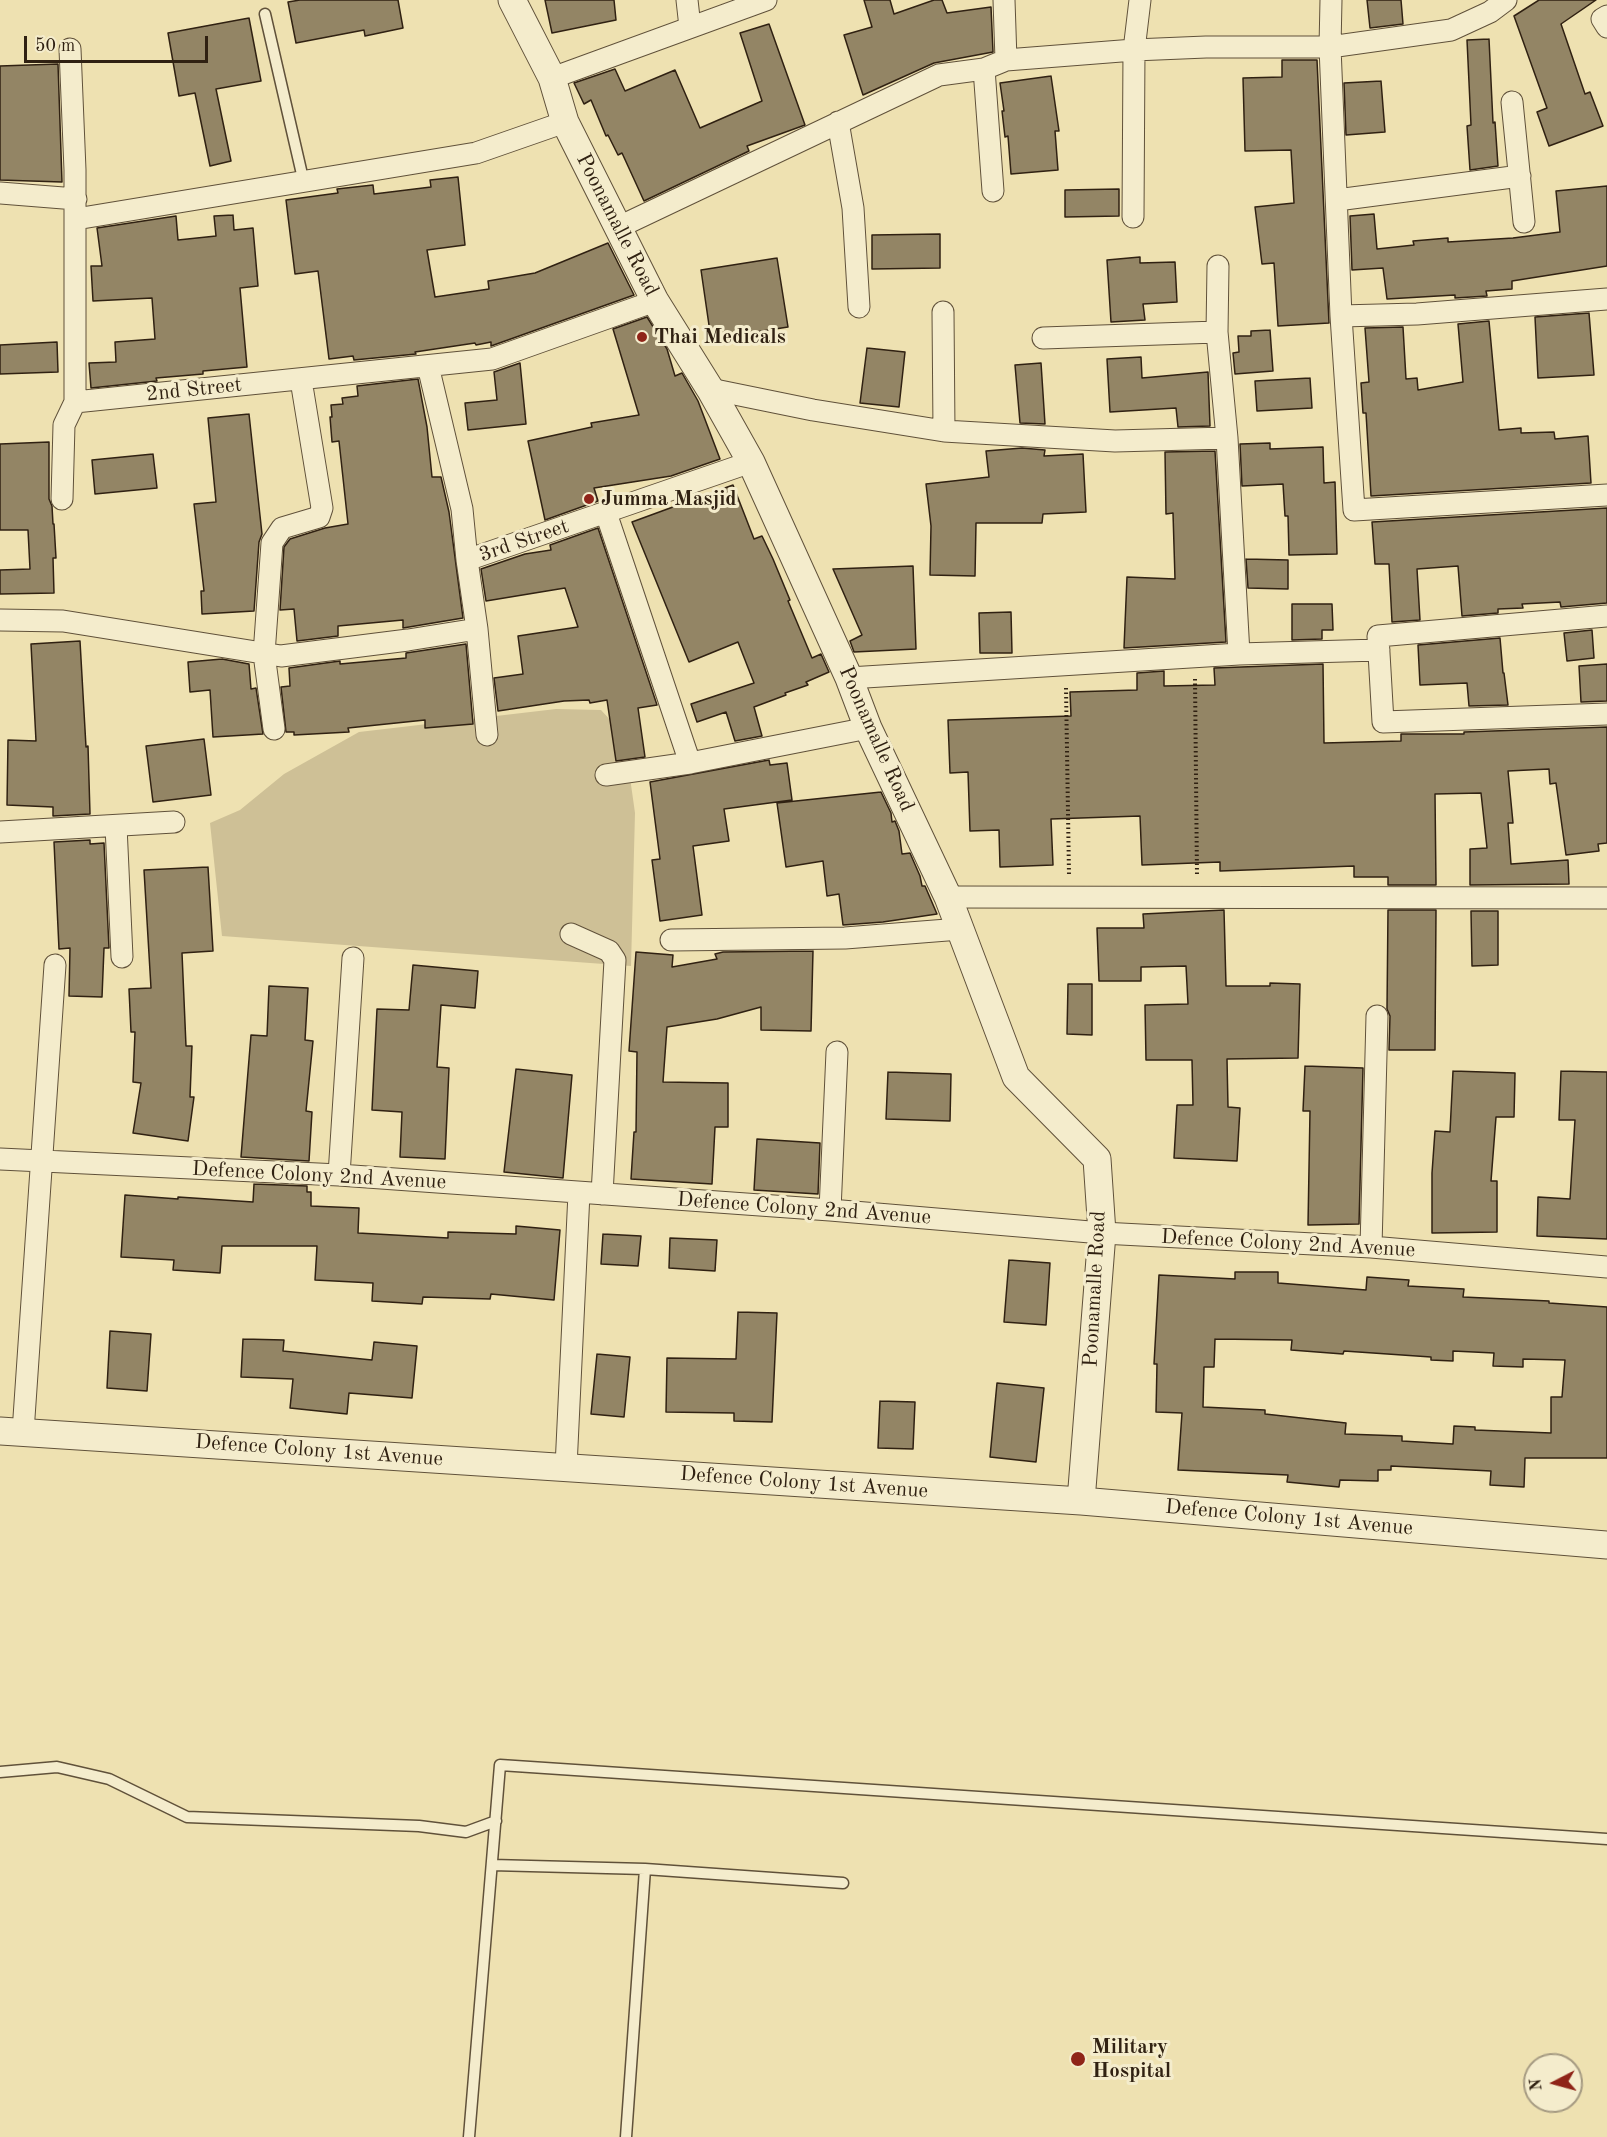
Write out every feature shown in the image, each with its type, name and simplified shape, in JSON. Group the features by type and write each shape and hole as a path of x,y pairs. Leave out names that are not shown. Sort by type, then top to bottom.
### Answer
{"street":[{"name":"Poonamalle Road","path":"512,0 552,78 565,122 655,301 710,389 751,462 849,678 868,728 948,897 1016,1077 1097,1158 1102,1233 1081,1501"},
{"path":"687,0 690,27 688,28"},
{"path":"552,78 766,0"},
{"path":"1004,0 1006,60"},
{"path":"1133,217 1134,50 1140,0"},
{"path":"1331,0 1330,47 1341,316 1354,510 1607,495"},
{"path":"619,227 939,75 984,69 1006,60 1134,50 1206,47 1330,47 1451,30 1490,12 1506,0"},
{"path":"1607,16 1602,19 1607,27"},
{"path":"62,499 64,425 75,402 76,209 70,49"},
{"path":"984,69 993,191"},
{"path":"1512,102 1524,222"},
{"path":"0,193 76,209 304,183 476,153 565,122"},
{"path":"838,122 853,208 859,307"},
{"path":"1337,200 1520,176"},
{"path":"1218,266 1217,332 1227,438 1239,654"},
{"path":"1341,316 1417,314 1607,299"},
{"name":"2nd Street","path":"75,402 492,359 655,301"},
{"path":"943,312 944,431"},
{"path":"1043,338 1217,332"},
{"path":"428,366 462,509 487,735"},
{"path":"274,729 264,654 272,543 282,528 320,517 322,508 301,380"},
{"path":"710,389 813,410 944,431 1115,441 1227,438"},
{"name":"3rd Street","path":"467,560 751,462"},
{"path":"606,513 690,763"},
{"path":"1607,616 1378,636 1383,722 1607,714"},
{"path":"0,620 63,621 281,656 477,629"},
{"path":"849,678 1194,656 1379,650"},
{"path":"606,775 690,763 868,728"},
{"path":"0,832 174,822"},
{"path":"116,826 122,957"},
{"path":"948,897 1607,898"},
{"path":"671,940 845,938 960,929"},
{"path":"571,934 609,951 615,960 602,1194"},
{"path":"339,1175 353,957"},
{"path":"12,1431 42,1161 55,965"},
{"path":"1371,1247 1377,1016"},
{"path":"830,1210 837,1052"},
{"name":"Defence Colony 2nd Avenue","path":"0,1159 339,1175 830,1210 1102,1233 1371,1247 1607,1267"},
{"path":"566,1467 579,1193"},
{"name":"Defence Colony 1st Avenue","path":"12,1431 1081,1501 1607,1545"}],"lane":[{"path":"265,14 304,183"},
{"path":"469,2137 500,1765 1607,1839"},
{"path":"0,1772 57,1767 109,1779 187,1817 419,1826 466,1832 496,1821"},
{"path":"492,1865 645,1869 843,1882"},
{"path":"626,2137 645,1869"}],"path":[{"path":"1194,656 1198,897"},
{"path":"1066,665 1069,897"}],"shaded area":[{"path":"556,709 601,710 624,735 635,813 631,966 222,936 210,823 240,810 284,774 359,732"}],"building":[{"path":"398,0 403,28 365,36 364,30 296,43 288,2"},
{"path":"545,0 614,0 616,20 552,33"},
{"path":"864,0 890,0 894,14 934,0 942,0 947,13 991,7 993,52 934,63 863,95 844,35 872,27"},
{"path":"1367,0 1401,0 1403,24 1370,28"},
{"path":"1539,0 1596,0 1561,24 1585,94 1590,92 1603,126 1549,146 1537,112 1547,108 1514,16"},
{"path":"249,18 261,81 216,89 231,161 210,166 195,93 179,96 168,33"},
{"path":"769,24 805,125 747,146 749,151 644,201 622,153 618,155 608,135 606,136 591,100 584,104 574,83 615,69 625,91 675,70 700,128 762,101 740,33"},
{"path":"1489,39 1493,123 1495,122 1498,166 1470,170 1467,126 1471,125 1467,40"},
{"path":"1282,60 1317,60 1329,323 1278,326 1274,263 1262,264 1255,207 1294,203 1291,150 1245,151 1243,78 1282,77"},
{"path":"58,64 62,182 0,180 0,66"},
{"path":"1051,76 1059,131 1055,131 1058,170 1011,174 1000,83"},
{"path":"1381,81 1385,132 1346,135 1344,83"},
{"path":"458,177 465,245 427,250 435,297 489,289 488,281 535,273 608,243 634,295 491,346 491,342 476,345 475,343 415,352 416,354 354,360 353,356 329,359 318,271 295,274 286,200 338,193 337,189 373,185 374,194 431,187 430,180"},
{"path":"1607,186 1607,266 1512,281 1512,289 1486,291 1487,296 1455,298 1455,295 1387,299 1383,268 1352,270 1350,216 1374,214 1377,249 1414,245 1413,241 1448,238 1448,242 1513,238 1560,232 1556,191"},
{"path":"1119,189 1119,216 1065,217 1065,190"},
{"path":"233,215 234,230 253,228 258,286 240,288 247,367 203,371 203,374 156,378 157,381 91,388 89,363 116,362 115,342 155,339 152,298 93,301 91,266 102,266 97,228 176,216 178,240 216,236 214,216"},
{"path":"940,234 940,268 872,269 872,235"},
{"path":"1140,257 1140,263 1175,262 1177,302 1143,304 1145,320 1111,322 1107,260"},
{"path":"777,258 788,327 711,339 701,270"},
{"path":"1589,313 1594,375 1538,378 1535,317"},
{"path":"647,317 667,349 675,376 682,373 698,401 720,459 671,476 594,488 598,501 545,520 528,441 592,427 591,423 639,415 613,329"},
{"path":"1489,321 1499,430 1521,428 1521,433 1554,432 1555,439 1588,436 1591,483 1371,496 1366,413 1363,413 1361,383 1369,382 1365,328 1403,327 1406,379 1417,378 1418,390 1463,382 1458,324"},
{"path":"1270,330 1273,371 1235,374 1233,353 1239,352 1238,336 1251,336 1251,331"},
{"path":"57,342 58,372 0,374 0,345"},
{"path":"867,348 905,352 899,407 860,403"},
{"path":"1141,357 1142,378 1208,372 1210,426 1178,427 1176,408 1110,412 1107,359"},
{"path":"520,363 526,424 468,430 465,403 497,400 494,372"},
{"path":"1041,363 1045,424 1020,423 1015,365"},
{"path":"1310,378 1312,408 1257,411 1255,381"},
{"path":"418,379 427,427 432,477 441,477 449,512 463,618 403,628 403,620 338,626 338,636 297,641 294,609 280,610 284,547 290,539 325,528 348,524 339,441 332,442 331,405 343,404 342,398 358,396 357,386"},
{"path":"249,414 262,534 259,542 254,611 202,614 201,591 204,591 194,504 216,502 208,418"},
{"path":"49,442 49,499 52,506 56,558 53,558 54,593 0,594 0,570 30,569 28,530 0,530 0,444"},
{"path":"1270,443 1270,449 1323,447 1324,483 1335,482 1337,554 1289,555 1288,516 1285,516 1283,484 1242,486 1240,444"},
{"path":"1022,448 1045,450 1044,456 1083,454 1086,512 1043,514 1042,523 976,523 975,576 930,575 931,526 926,484 989,477 986,451"},
{"path":"1215,451 1226,642 1124,648 1127,577 1175,579 1173,513 1166,514 1165,452"},
{"path":"153,454 157,488 95,494 92,460"},
{"path":"733,485 754,539 762,536 773,559 812,658 821,654 829,672 806,682 808,685 754,707 762,736 735,741 726,712 697,722 691,704 754,683 738,642 689,662 632,522"},
{"path":"1607,508 1607,603 1561,607 1560,602 1522,604 1523,608 1498,609 1498,613 1462,616 1458,566 1417,569 1420,620 1392,622 1389,564 1375,564 1372,522"},
{"path":"598,528 657,705 638,708 645,757 616,761 607,700 590,703 589,700 564,701 498,711 494,678 523,674 518,636 578,627 565,588 486,601 481,569 525,554 551,550 550,545"},
{"path":"1246,559 1288,560 1288,589 1248,588"},
{"path":"913,566 916,649 854,652 850,641 862,635 833,569"},
{"path":"1292,604 1332,604 1333,630 1322,630 1322,639 1292,640"},
{"path":"1011,612 1012,653 980,653 979,613"},
{"path":"1592,630 1594,658 1567,661 1564,633"},
{"path":"1500,638 1508,705 1469,706 1467,683 1420,685 1418,645"},
{"path":"80,641 86,747 88,746 90,814 53,816 53,807 7,805 8,740 36,741 31,644"},
{"path":"466,644 473,724 425,728 425,720 348,728 349,732 294,735 294,732 286,732 281,687 290,686 289,668 340,661 340,664 406,658 406,653"},
{"path":"222,659 249,664 251,689 256,688 263,734 213,737 210,690 190,692 188,662"},
{"path":"1323,664 1324,743 1401,741 1401,734 1464,734 1464,732 1607,727 1607,843 1598,844 1599,851 1566,855 1556,783 1550,784 1549,769 1508,771 1513,823 1508,823 1511,864 1568,860 1569,884 1470,885 1470,849 1487,848 1481,793 1435,794 1436,885 1388,885 1388,877 1354,877 1354,866 1220,871 1220,862 1142,865 1140,816 1051,819 1053,865 1000,867 999,830 970,831 968,772 950,773 948,720 1071,716 1070,692 1137,690 1137,673 1164,671 1164,686 1215,685 1214,668"},
{"path":"1607,664 1607,701 1581,702 1579,666"},
{"path":"204,739 211,795 153,802 146,746"},
{"path":"769,760 770,765 787,763 792,800 724,809 729,841 693,846 702,915 660,921 652,860 660,859 650,782"},
{"path":"881,792 891,813 892,822 895,821 899,831 902,854 910,853 922,886 925,886 937,914 843,925 839,894 827,896 823,861 786,867 777,803"},
{"path":"90,840 90,844 104,843 109,948 104,948 102,997 69,996 70,948 59,949 54,842"},
{"path":"208,867 213,951 182,953 186,1046 192,1046 190,1097 194,1097 188,1141 133,1133 141,1083 133,1082 135,1032 131,1032 129,989 151,988 144,870"},
{"path":"1224,910 1226,986 1270,986 1270,983 1300,984 1298,1058 1227,1059 1228,1107 1240,1108 1237,1161 1174,1158 1177,1105 1193,1105 1192,1060 1146,1060 1145,1005 1188,1004 1186,966 1141,967 1141,981 1099,981 1097,928 1144,928 1143,914"},
{"path":"1388,910 1436,910 1435,1050 1389,1050"},
{"path":"1471,911 1498,911 1498,965 1472,966"},
{"path":"813,951 811,1031 761,1030 761,1007 717,1019 667,1027 663,1082 728,1083 728,1127 715,1127 712,1184 631,1179 634,1132 636,1132 637,1052 629,1051 636,952 673,955 672,967 717,959 715,954 723,952"},
{"path":"413,965 478,971 475,1008 441,1005 437,1067 449,1068 445,1159 400,1157 402,1112 372,1110 377,1009 409,1010"},
{"path":"1068,984 1092,984 1092,1035 1067,1034"},
{"path":"269,986 308,988 305,1040 313,1041 306,1111 312,1112 309,1161 241,1157 251,1035 267,1036"},
{"path":"1305,1066 1363,1068 1359,1224 1308,1225 1310,1111 1303,1111"},
{"path":"516,1069 572,1075 563,1178 504,1172"},
{"path":"1453,1071 1515,1073 1514,1117 1496,1117 1491,1181 1497,1181 1497,1232 1432,1233 1435,1131 1450,1132"},
{"path":"1561,1071 1607,1072 1607,1239 1537,1236 1538,1197 1570,1199 1575,1120 1559,1120"},
{"path":"888,1072 951,1074 950,1121 886,1119"},
{"path":"757,1139 820,1143 818,1194 754,1190"},
{"path":"254,1184 307,1186 307,1192 311,1192 311,1206 359,1208 358,1233 448,1238 448,1232 516,1234 516,1226 560,1230 554,1300 491,1294 490,1299 423,1297 422,1304 372,1301 373,1283 315,1280 317,1246 222,1246 220,1273 173,1270 174,1260 121,1257 125,1195 253,1202"},
{"path":"603,1234 641,1236 638,1266 601,1264"},
{"path":"670,1238 717,1240 715,1271 669,1268"},
{"path":"1009,1260 1050,1263 1046,1325 1004,1322"},
{"path":"1235,1272 1278,1272 1278,1283 1366,1290 1367,1277 1409,1280 1408,1286 1464,1289 1463,1297 1549,1301 1549,1303 1607,1307 1607,1458 1525,1458 1524,1487 1490,1485 1491,1471 1391,1466 1391,1470 1378,1470 1378,1481 1340,1480 1339,1487 1287,1482 1288,1475 1178,1470 1182,1413 1156,1412 1157,1364 1154,1364 1159,1275 1235,1279","holes":["1215,1339 1292,1340 1291,1350 1431,1357 1431,1360 1453,1361 1453,1351 1494,1353 1493,1366 1523,1367 1523,1359 1565,1360 1562,1397 1551,1397 1551,1433 1475,1430 1475,1427 1454,1426 1453,1444 1402,1441 1402,1436 1345,1434 1346,1423 1265,1414 1265,1410 1203,1407 1204,1367 1214,1367"]},
{"path":"738,1312 777,1313 772,1422 734,1421 734,1413 666,1412 667,1358 736,1359"},
{"path":"110,1331 151,1334 147,1391 107,1388"},
{"path":"243,1339 284,1340 283,1351 372,1360 374,1342 417,1346 412,1398 349,1393 347,1414 290,1408 293,1379 241,1377"},
{"path":"597,1354 630,1357 624,1417 591,1414"},
{"path":"997,1383 1044,1388 1036,1462 990,1457"},
{"path":"880,1401 915,1402 913,1449 878,1448"}],"place":[{"name":"Thai Medicals","path":"642,337"},
{"name":"Jumma Masjid","path":"589,499"},
{"name":"Military Hospital","path":"1078,2059"}]}
